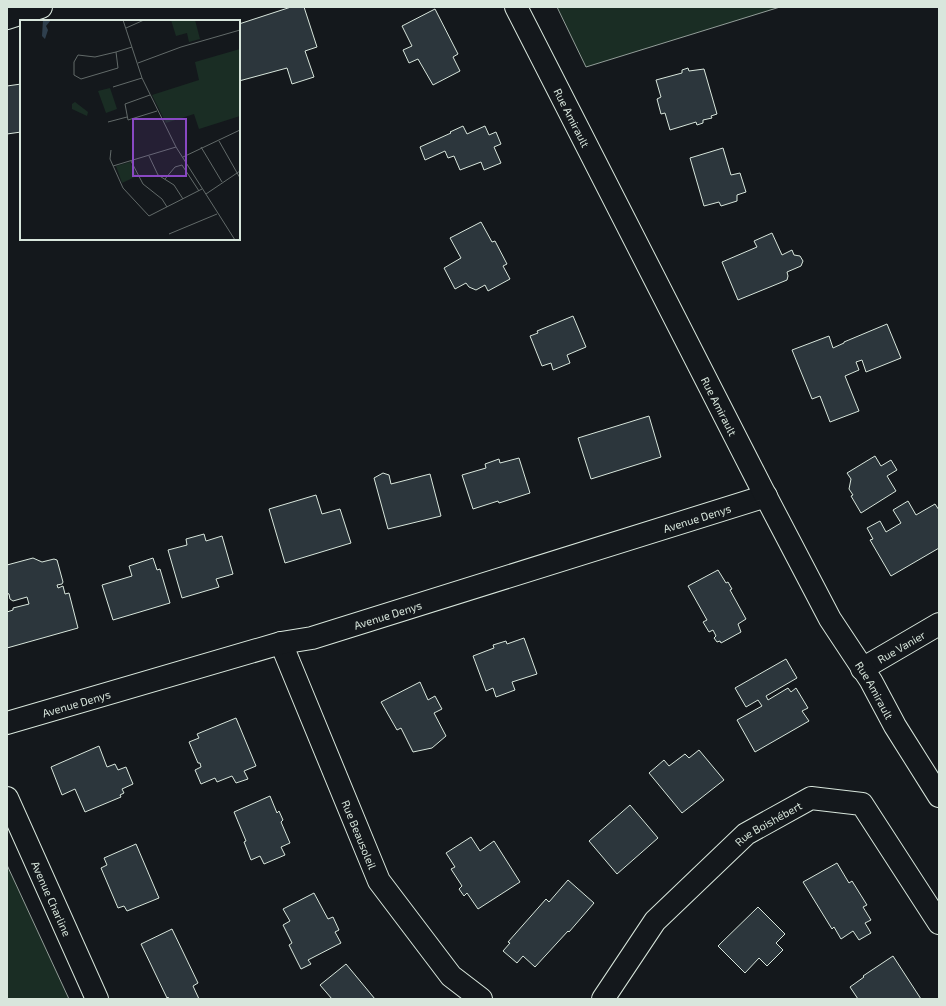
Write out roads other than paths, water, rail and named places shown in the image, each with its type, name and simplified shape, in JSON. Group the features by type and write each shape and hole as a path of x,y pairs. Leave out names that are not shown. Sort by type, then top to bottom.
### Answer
{"street":[{"path":"7,18 41,7"},
{"name":"Rue Amirault","path":"516,7 830,620 870,681 895,726 939,796"},
{"name":"Avenue Denys","path":"7,723 281,643 312,638 766,496"},
{"name":"Rue Vanier","path":"862,669 939,624"},
{"name":"Rue Beausoleil","path":"281,643 379,881 451,976 481,999"},
{"name":"Avenue Charline","path":"7,798 97,999"},
{"name":"Rue Boishébert","path":"604,999 655,922 746,834 811,798 862,804 939,923"}]}
